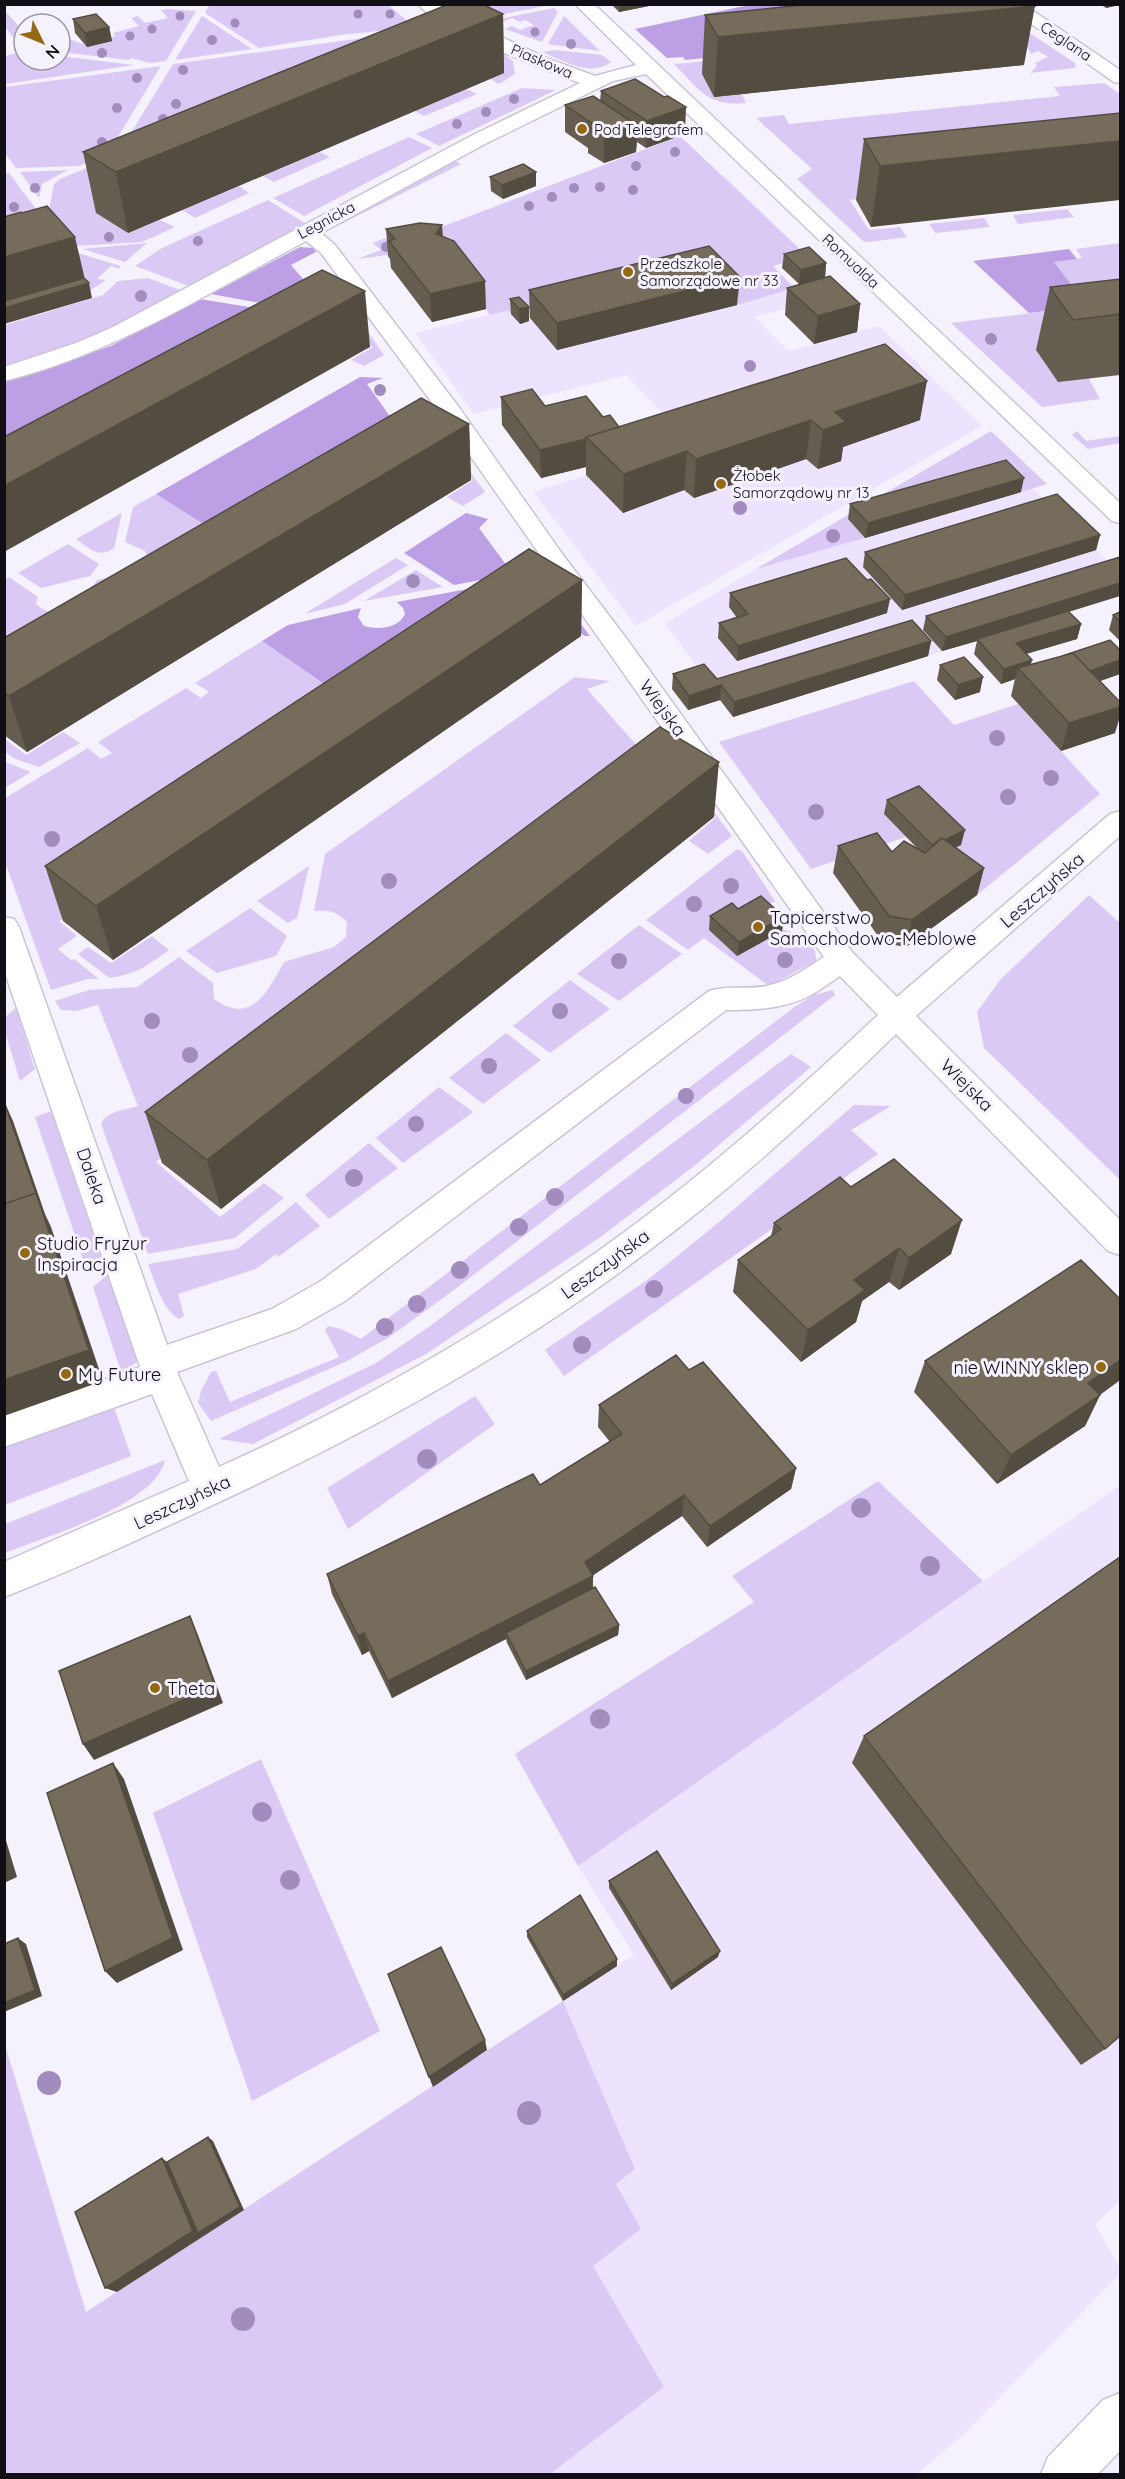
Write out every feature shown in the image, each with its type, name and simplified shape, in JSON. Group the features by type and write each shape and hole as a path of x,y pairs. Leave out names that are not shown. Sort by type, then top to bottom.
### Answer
{"street":[{"name":"Piaskowa","path":"426,4 458,24 543,63 595,82"},
{"name":"Romualda","path":"583,4 647,68 1120,516"},
{"name":"Ceglana","path":"1011,4 1120,78"},
{"name":"Legnicka","path":"4,374 84,348 119,333 306,231 484,144 595,82 647,68"},
{"name":"Wiejska","path":"306,231 336,247 554,560 617,644 842,960 1120,1241"},
{"name":"Leszczyńska","path":"4,1580 57,1559 317,1438 416,1386 478,1350 583,1280 684,1206 727,1170 897,1015 1120,822"},
{"name":"Daleka","path":"4,927 158,1370 211,1489"},
{"path":"4,1431 284,1319 333,1291 720,999 764,998 797,988 842,960"},
{"path":"1065,2475 1120,2417"}],"shaded area":[{"path":"210,4 388,5 415,27 341,35 259,48 205,13"},
{"path":"965,4 838,45 685,60 683,57 667,58 635,29 749,5"},
{"path":"477,5 550,5 478,19"},
{"path":"554,8 558,12 542,42 505,29 512,26 520,30 534,25 525,20 520,22 512,18 500,23 504,26 500,27 485,22"},
{"path":"161,10 196,11 166,61 150,63 131,58 129,60 72,53 72,40 86,45 115,36 113,33 139,26 131,18 138,16 145,23 168,18"},
{"path":"7,13 12,19 12,36 5,27 5,14"},
{"path":"202,16 252,49 175,60"},
{"path":"564,16 600,51 548,44"},
{"path":"1016,24 1075,63 1076,66 1030,73 1037,66 1035,63 1048,57 1038,51 1031,54"},
{"path":"415,31 496,48 513,61 515,74 499,84 490,79 504,73 96,213 128,233 160,220 175,227 142,242 75,246 44,235 54,184 60,179"},
{"path":"399,33 120,151 173,64"},
{"path":"833,49 714,97 742,94 746,103 722,102 713,99 697,88 674,64"},
{"path":"555,50 602,55 611,62 603,66 585,68 542,52"},
{"path":"12,54 12,72 72,72 72,57 134,65 5,84 5,56"},
{"path":"161,66 107,155 79,166 16,168 5,153 5,87"},
{"path":"1104,83 1120,94 1120,170 850,200 869,230 900,227 907,237 868,242 863,241 797,179 812,169 756,118 784,115 789,124 1060,96 1054,87"},
{"path":"522,88 556,90 439,146 416,134"},
{"path":"467,89 477,94 424,116 415,111"},
{"path":"680,136 807,256 773,266 794,288 737,305 707,273 527,318 520,311 511,314 508,310 490,315 486,309 410,252 357,259 381,250 373,243 385,238 394,245"},
{"path":"409,137 432,148 304,216 273,198"},
{"path":"319,152 330,157 274,182 263,176"},
{"path":"454,160 461,164 339,225 340,222"},
{"path":"68,170 42,184 39,198 20,172"},
{"path":"9,173 39,213 5,234 5,174"},
{"path":"724,176 807,256 773,266 794,288 845,293 755,317 773,336 789,351 879,326 982,426 636,626 533,492 690,442 626,375 474,414 415,333 508,310"},
{"path":"239,186 249,193 195,218 182,210"},
{"path":"268,200 305,223 189,286 135,266 162,248"},
{"path":"1067,209 1074,217 1018,224 1013,215"},
{"path":"984,218 990,227 935,233 929,224"},
{"path":"147,243 125,262 82,249"},
{"path":"1120,243 1120,295 1082,300 1054,262 1082,258 1076,249"},
{"path":"300,247 313,248 316,252 291,265 330,310 321,314 211,294"},
{"path":"1069,249 1077,259 1054,262 1082,299 1120,302 1029,313 973,261"},
{"path":"71,251 121,266 119,269 111,266 97,279 106,280 88,292"},
{"path":"148,278 180,290 118,324 77,342 5,365 5,325 103,295 118,281"},
{"path":"199,299 319,318 5,500 5,382 111,346"},
{"path":"1120,302 1089,379 1100,399 1042,407 951,323"},
{"path":"319,319 364,326 384,355 364,366 351,360 373,347"},
{"path":"360,377 383,378 367,384 411,446 221,535 156,494"},
{"path":"991,431 1047,484 1021,492 848,519 865,538 756,569"},
{"path":"1077,431 1086,441 1120,436 1120,443 1088,449 1072,435"},
{"path":"444,436 485,492 463,506 447,497 473,480 424,452"},
{"path":"1033,489 1120,573 1120,596 733,717 665,623 756,569 865,538 848,519"},
{"path":"156,494 222,535 5,658 4,580 9,577 38,597 36,604 45,610 63,612 71,608 85,596 97,580 131,573 148,558 145,551 125,542 133,507"},
{"path":"122,513 114,548 109,551 99,553 76,539"},
{"path":"466,513 488,519 479,528 513,574 454,585 404,553"},
{"path":"68,544 99,564 90,576 41,588 18,573"},
{"path":"396,558 408,565 345,604 304,614"},
{"path":"416,570 443,587 364,601"},
{"path":"517,580 549,583 590,636 585,636 531,604 366,713 262,641 288,625 361,608 358,617 364,626 387,627 398,623 405,614 397,602"},
{"path":"262,641 366,713 59,921 77,936 58,949 99,979 88,979 51,990 5,862 5,798 88,748 101,759 112,753 98,742 186,688 201,698 209,692 195,683"},
{"path":"575,677 610,681 587,689 654,765 672,756 732,836 708,854 689,841 716,817 657,778 156,1162 220,1217 264,1183 284,1198 235,1238 148,1254 101,1124 112,1113 138,1106 98,1005 76,1011 61,1010 55,1001 89,990 137,987 179,957 213,983 214,999 239,1009 257,1002 284,962 334,947 346,937 347,922 343,918 332,912 314,911 325,854"},
{"path":"914,681 954,725 1018,704 1100,794 977,895 929,860 906,837 811,869 719,742"},
{"path":"63,732 80,743 39,767 15,759 5,752 5,739 26,755"},
{"path":"5,761 8,763 31,772 5,788"},
{"path":"737,849 742,851 775,901 737,923 786,930 808,941 814,949 816,961 769,986 704,938 688,950 646,920"},
{"path":"309,866 297,918 288,923 257,901"},
{"path":"1089,895 1120,923 1120,1180 984,1048 977,1012 1000,980"},
{"path":"250,908 287,936 276,956 217,973 186,951"},
{"path":"639,925 682,954 619,1001 577,974"},
{"path":"152,936 169,950 141,969 119,976 109,978 78,954 88,947 111,963"},
{"path":"570,980 610,1009 550,1053 513,1026"},
{"path":"833,990 835,995 454,1290 388,1338 345,1362 211,1421 198,1403 201,1391 211,1372 216,1371 230,1402 339,1357 325,1330 328,1326 341,1329 361,1339 793,1008 814,995"},
{"path":"16,1008 35,1069 20,1081 5,1032 5,1017"},
{"path":"506,1033 541,1060 483,1104 449,1078"},
{"path":"791,1054 811,1067 693,1167 599,1238 426,1354 253,1444 219,1439 376,1363 430,1326"},
{"path":"439,1087 473,1112 403,1163 376,1138"},
{"path":"854,1105 891,1106 851,1130 878,1154 564,1376 545,1350 650,1278 718,1223"},
{"path":"51,1111 103,1264 84,1262 35,1117"},
{"path":"369,1143 398,1168 329,1219 305,1195"},
{"path":"296,1202 320,1226 278,1257 276,1254 256,1269 178,1294 184,1316 179,1319 173,1315 160,1295 148,1264 237,1249"},
{"path":"108,1274 138,1360 122,1375 93,1287"},
{"path":"475,1396 495,1424 348,1529 327,1488"},
{"path":"114,1407 131,1456 5,1505 4,1445"},
{"path":"165,1460 157,1477 142,1492 121,1505 71,1528 5,1553 5,1524"},
{"path":"878,1481 983,1581 578,1866 515,1754 754,1602 732,1576"},
{"path":"1120,1485 1120,2201 1095,2225 1120,2267 1120,2274 964,2434 917,2474 550,2474 664,2387 593,2266 641,2229 615,2184 635,2169 563,2001 634,1955 578,1866"},
{"path":"261,1759 380,2031 252,2101 153,1813"},
{"path":"563,2001 635,2169 616,2184 641,2229 593,2266 664,2387 550,2474 5,2474 5,2045 86,2312"}],"building":[{"path":"449,4 482,4 503,14 116,172 83,152"},
{"path":"812,4 1034,4 1035,6 718,37 705,15"},
{"path":"96,14 109,27 85,33 73,19"},
{"path":"635,79 664,97 668,96 686,107 647,121 601,91"},
{"path":"593,96 637,125 604,136 588,126 593,124 565,105"},
{"path":"1120,113 1120,141 880,166 864,139"},
{"path":"523,164 536,172 502,185 490,177"},
{"path":"47,206 75,237 4,257 4,217"},
{"path":"420,223 442,225 436,234 454,241 485,281 430,294 389,241 395,239 386,229"},
{"path":"709,246 740,277 557,323 529,290"},
{"path":"809,247 826,263 801,270 784,254"},
{"path":"322,270 365,291 4,486 4,437"},
{"path":"830,276 860,304 818,316 787,288"},
{"path":"84,278 89,283 4,308 4,301"},
{"path":"1120,279 1120,314 1073,320 1050,287"},
{"path":"519,297 529,307 519,309 510,299"},
{"path":"885,344 927,381 835,412 846,422 823,430 811,420 696,459 687,451 624,474 586,437"},
{"path":"532,389 545,406 586,396 603,417 610,415 619,427 586,437 586,439 540,450 501,397"},
{"path":"421,398 469,424 9,696 4,692 4,638"},
{"path":"1006,460 1024,478 868,523 850,504"},
{"path":"1057,494 1100,535 905,595 865,552"},
{"path":"529,549 582,580 96,906 45,866"},
{"path":"1120,557 1120,583 946,637 926,616"},
{"path":"846,558 890,599 738,646 719,623 748,614 730,593"},
{"path":"1068,611 1081,624 1016,643 1032,660 1004,669 977,639"},
{"path":"1120,612 1120,622 1113,615"},
{"path":"912,620 931,641 734,702 721,685 689,696 673,674 704,664 717,679"},
{"path":"1110,640 1120,650 1120,660 1090,671 1073,653 1062,656"},
{"path":"1073,653 1120,702 1120,707 1069,723 1018,668"},
{"path":"964,657 983,677 958,685 940,665"},
{"path":"660,727 719,762 207,1160 145,1112"},
{"path":"919,786 965,830 945,840 942,838 932,845 887,800"},
{"path":"877,833 892,852 904,841 925,853 942,838 984,868 912,920 889,916 838,846"},
{"path":"761,896 784,917 739,942 710,916 732,903 738,909"},
{"path":"4,1102 36,1193 4,1204"},
{"path":"894,1159 962,1220 909,1258 899,1248 854,1280 865,1290 808,1330 738,1260 781,1229 774,1223 840,1177 851,1187"},
{"path":"36,1193 89,1350 4,1380 4,1204"},
{"path":"1081,1260 1120,1299 1120,1360 1088,1383 1100,1395 1011,1455 925,1361"},
{"path":"676,1355 689,1370 703,1362 796,1468 710,1526 684,1495 585,1562 593,1576 388,1681 364,1633 358,1636 327,1574 533,1474 540,1485 622,1434 599,1405"},
{"path":"1120,1557 1120,2036 1105,2049 864,1736"},
{"path":"595,1587 619,1625 526,1671 506,1633"},
{"path":"190,1616 215,1686 83,1744 59,1671"},
{"path":"113,1763 173,1938 105,1971 47,1793"},
{"path":"657,1851 720,1951 672,1984 609,1881"},
{"path":"580,1895 617,1959 563,1995 527,1931"},
{"path":"18,1938 35,1990 4,2003 4,1944"},
{"path":"441,1947 485,2040 429,2077 388,1974"},
{"path":"208,2137 240,2207 198,2233 167,2162"},
{"path":"162,2158 193,2231 105,2288 75,2212"}],"place":[{"name":"Pod Telegrafem","path":"582,129"},
{"name":"Przedszkole Samorządowe nr 33","path":"628,272"},
{"name":"Żłobek Samorządowy nr 13","path":"721,484"},
{"name":"Tapicerstwo Samochodowo-Meblowe","path":"758,927"},
{"name":"Studio Fryzur Inspiracja","path":"25,1253"},
{"name":"nie WINNY sklep","path":"1101,1367"},
{"name":"My Future","path":"66,1374"},
{"name":"Theta","path":"155,1688"}]}
